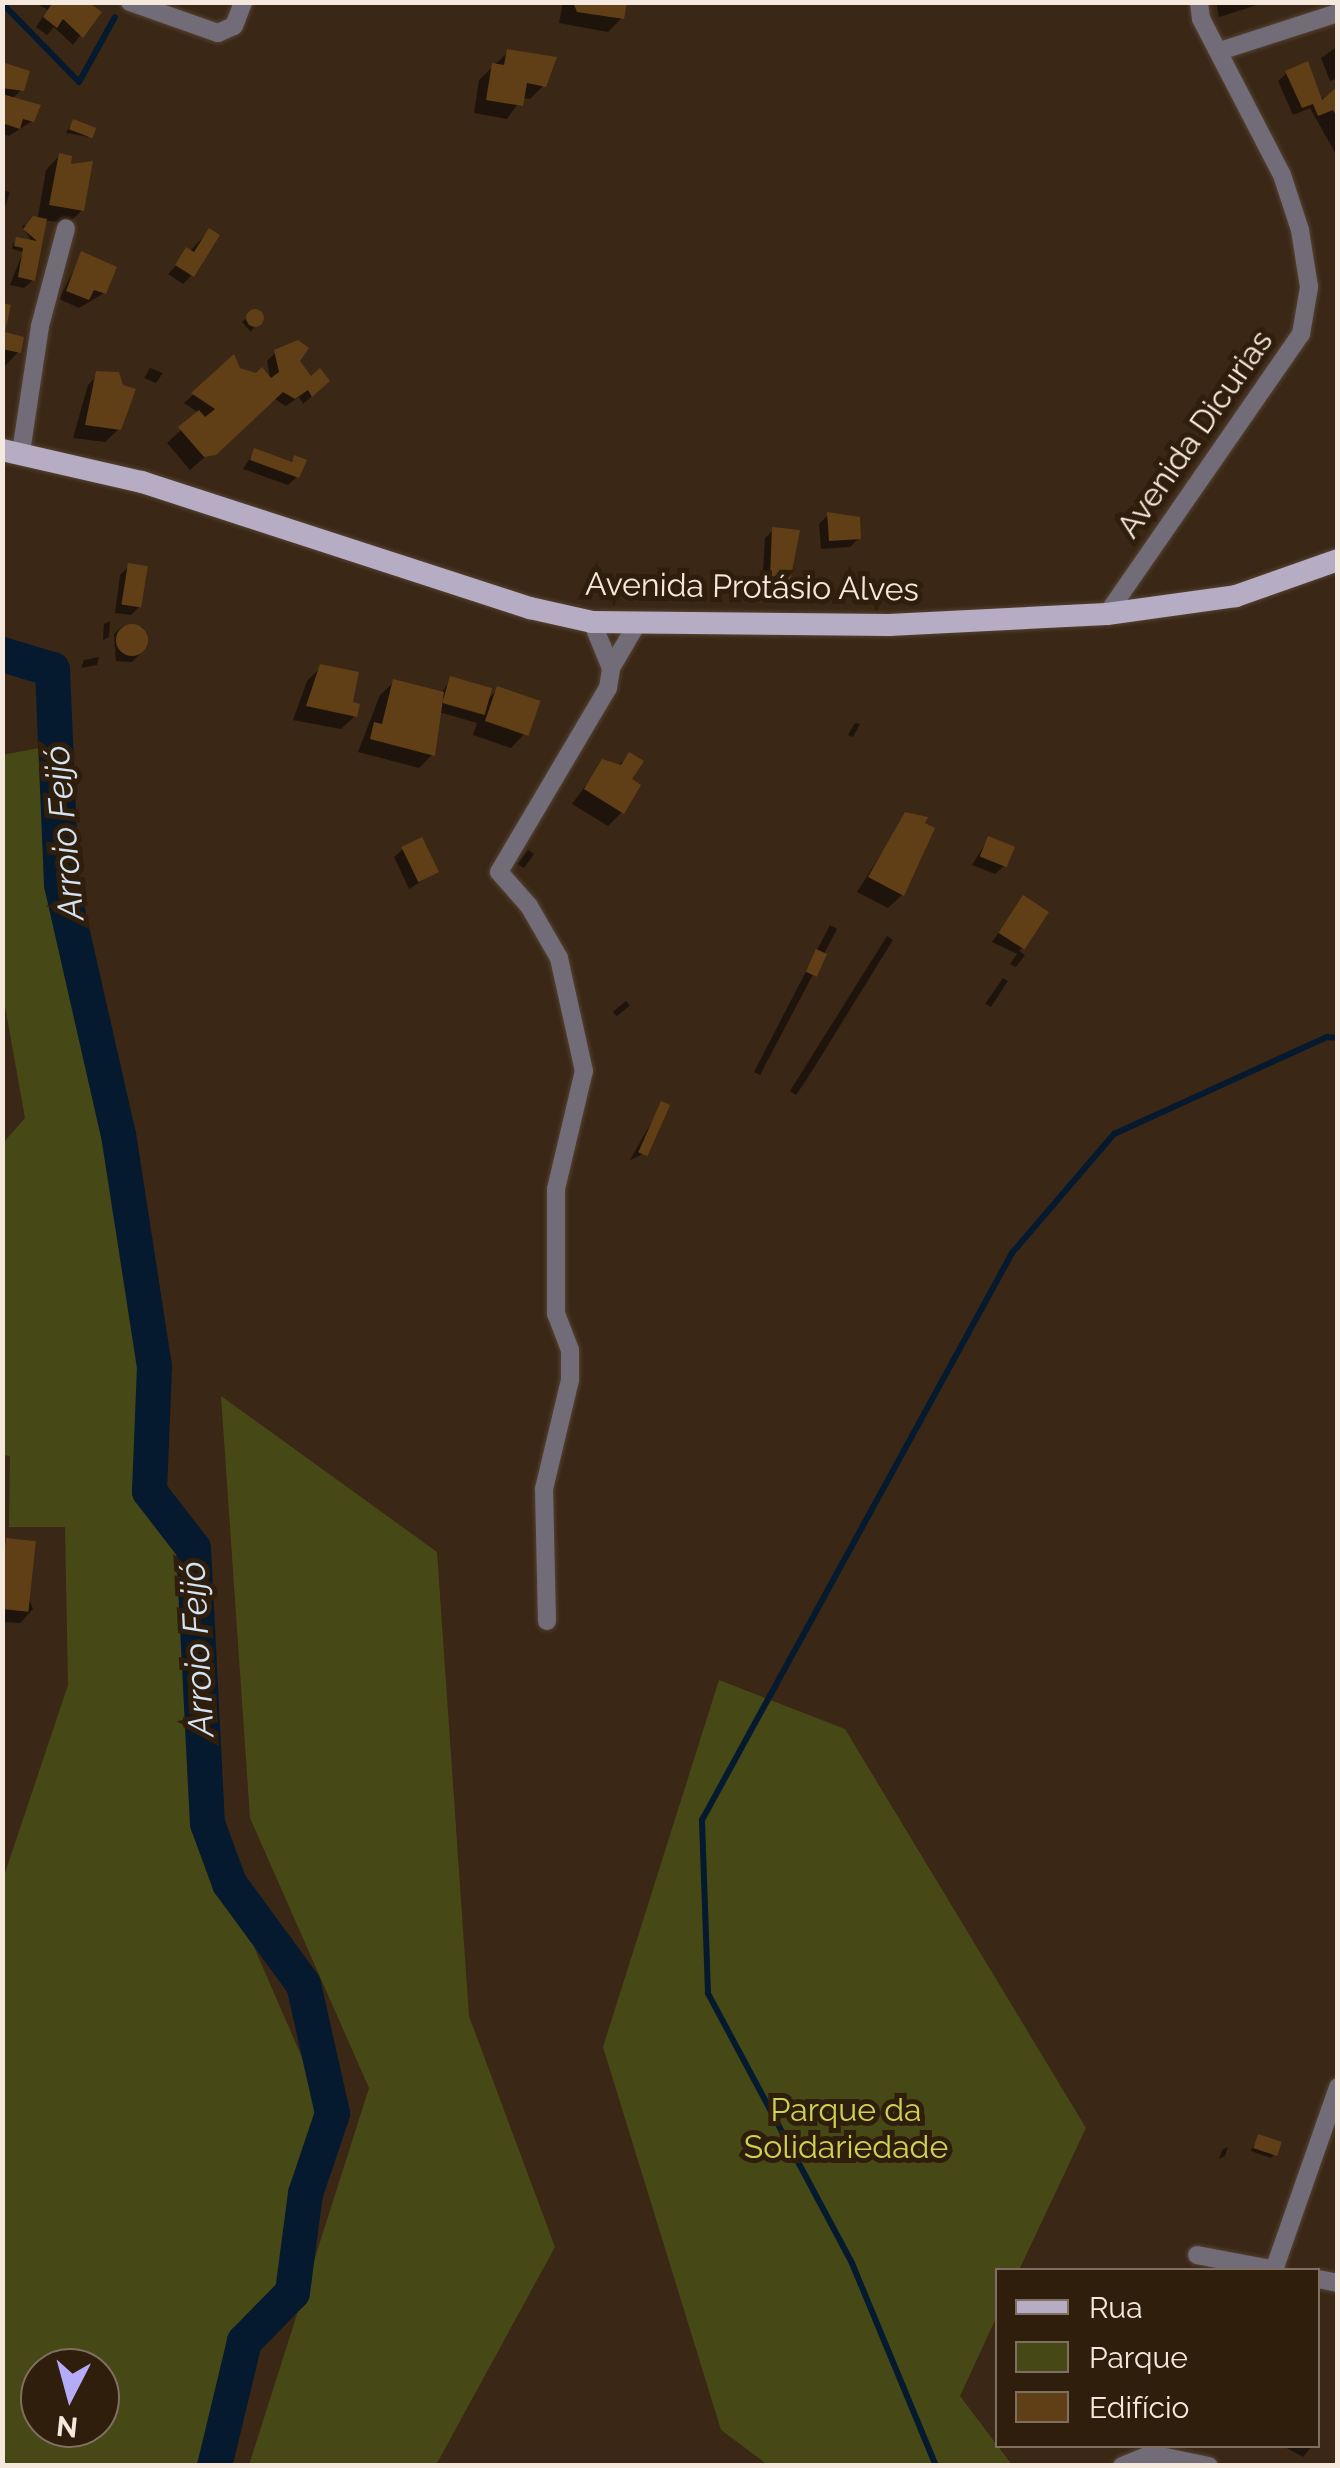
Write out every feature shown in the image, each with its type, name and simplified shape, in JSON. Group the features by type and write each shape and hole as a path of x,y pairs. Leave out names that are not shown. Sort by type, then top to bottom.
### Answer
{"main road":[{"name":"Avenida Protásio Alves","path":"12,451 142,482 530,608 592,622 889,625 1107,614 1236,596 1338,560"}],"street":[{"path":"130,2 218,33 234,26 243,2"},
{"name":"Avenida Dicurias","path":"1107,614 1302,334 1309,288 1300,230 1282,175 1199,2"},
{"path":"1220,51 1338,13"},
{"path":"12,451 66,228"},
{"path":"592,622 611,668"},
{"path":"547,1621 544,1489 570,1380 570,1350 556,1314 556,1189 584,1071 560,958 529,906 499,872 608,688 611,668 638,622"},
{"path":"1276,2268 1337,2093"},
{"path":"1197,2255 1265,2268"},
{"path":"1122,2466 1151,2454 1210,2466"}],"green space":[{"path":"50,746 54,883 144,1362 142,1490 184,1549 199,1820 326,2113 297,2192 286,2283 239,2334 214,2465 3,2465 3,1879 68,1685 65,1527 9,1527 10,1456 3,1455 3,1143 25,1118 3,995 2,755"},
{"path":"221,1396 437,1552 469,2016 555,2247 436,2465 249,2465 369,2088 250,1818"},
{"name":"Parque da Solidariedade","path":"719,1680 845,1729 1086,2128 1020,2268 995,2268 995,2320 960,2396 995,2442 995,2448 1012,2465 768,2465 721,2430 603,2047"}],"building":[{"path":"53,2 88,2 102,12 83,38 63,19 57,28 43,17"},
{"path":"573,2 627,2 624,19 577,12"},
{"path":"507,49 557,57 546,87 527,83 523,106 486,100 492,63 504,65"},
{"path":"1308,61 1322,100 1338,86 1338,119 1333,110 1318,116 1313,104 1302,108 1285,71"},
{"path":"2,62 30,71 24,91 2,88"},
{"path":"2,94 41,105 34,122 23,119 20,129 2,123"},
{"path":"73,119 96,128 92,138 69,129"},
{"path":"59,153 72,156 71,164 93,161 84,211 49,205"},
{"path":"33,216 47,219 35,281 18,277 23,248 14,246 16,237 37,241 23,229"},
{"path":"209,228 220,235 194,277 175,265 186,247 194,252"},
{"path":"81,251 117,267 106,294 94,290 89,300 66,291"},
{"path":"2,303 11,305 5,332 24,337 21,353 2,349"},
{"path":"255,309 264,318 255,327 246,318"},
{"path":"298,340 309,348 300,361 311,376 320,368 330,381 312,397 308,390 295,399 283,392 216,455 204,457 178,427 199,410 205,417 215,409 191,393 234,354 240,368 256,373 262,367 271,378 279,372 274,350"},
{"path":"96,371 119,372 123,385 136,389 121,430 85,425"},
{"path":"254,448 292,462 294,455 307,460 299,478 250,460"},
{"path":"827,512 860,517 861,539 829,541"},
{"path":"772,527 800,530 790,582 770,579"},
{"path":"128,563 148,566 141,608 121,604"},
{"path":"132,624 143,629 148,640 143,651 132,656 121,651 116,640 121,629"},
{"path":"320,664 359,672 353,702 360,704 357,717 306,706"},
{"path":"450,676 492,688 485,715 442,703"},
{"path":"393,679 444,692 435,756 370,739 374,722 382,724"},
{"path":"497,686 540,701 528,736 485,721"},
{"path":"629,752 644,761 632,779 641,785 624,814 584,789 602,759 621,765"},
{"path":"905,812 928,817 925,823 935,828 904,896 868,877"},
{"path":"988,836 1015,847 1007,867 980,856"},
{"path":"422,837 439,872 418,882 401,847"},
{"path":"1023,895 1049,912 1024,950 998,933"},
{"path":"816,949 827,954 817,977 806,972"},
{"path":"661,1101 670,1105 647,1156 638,1152"},
{"path":"6,1538 36,1541 28,1612 2,1609"},
{"path":"1258,2134 1282,2142 1277,2156 1253,2148"}],"waterway":[{"path":"2,3 79,82 115,17"},
{"name":"Arroio Feijó","path":"2,654 52,669 61,884 118,1134 154,1366 149,1491 193,1548 207,1823 229,1883 303,1984 332,2113 305,2193 292,2292 244,2341 214,2466"},
{"path":"936,2466 852,2263 708,1993 702,1820 1012,1253 1114,1134 1327,1037 1338,1038"}]}
